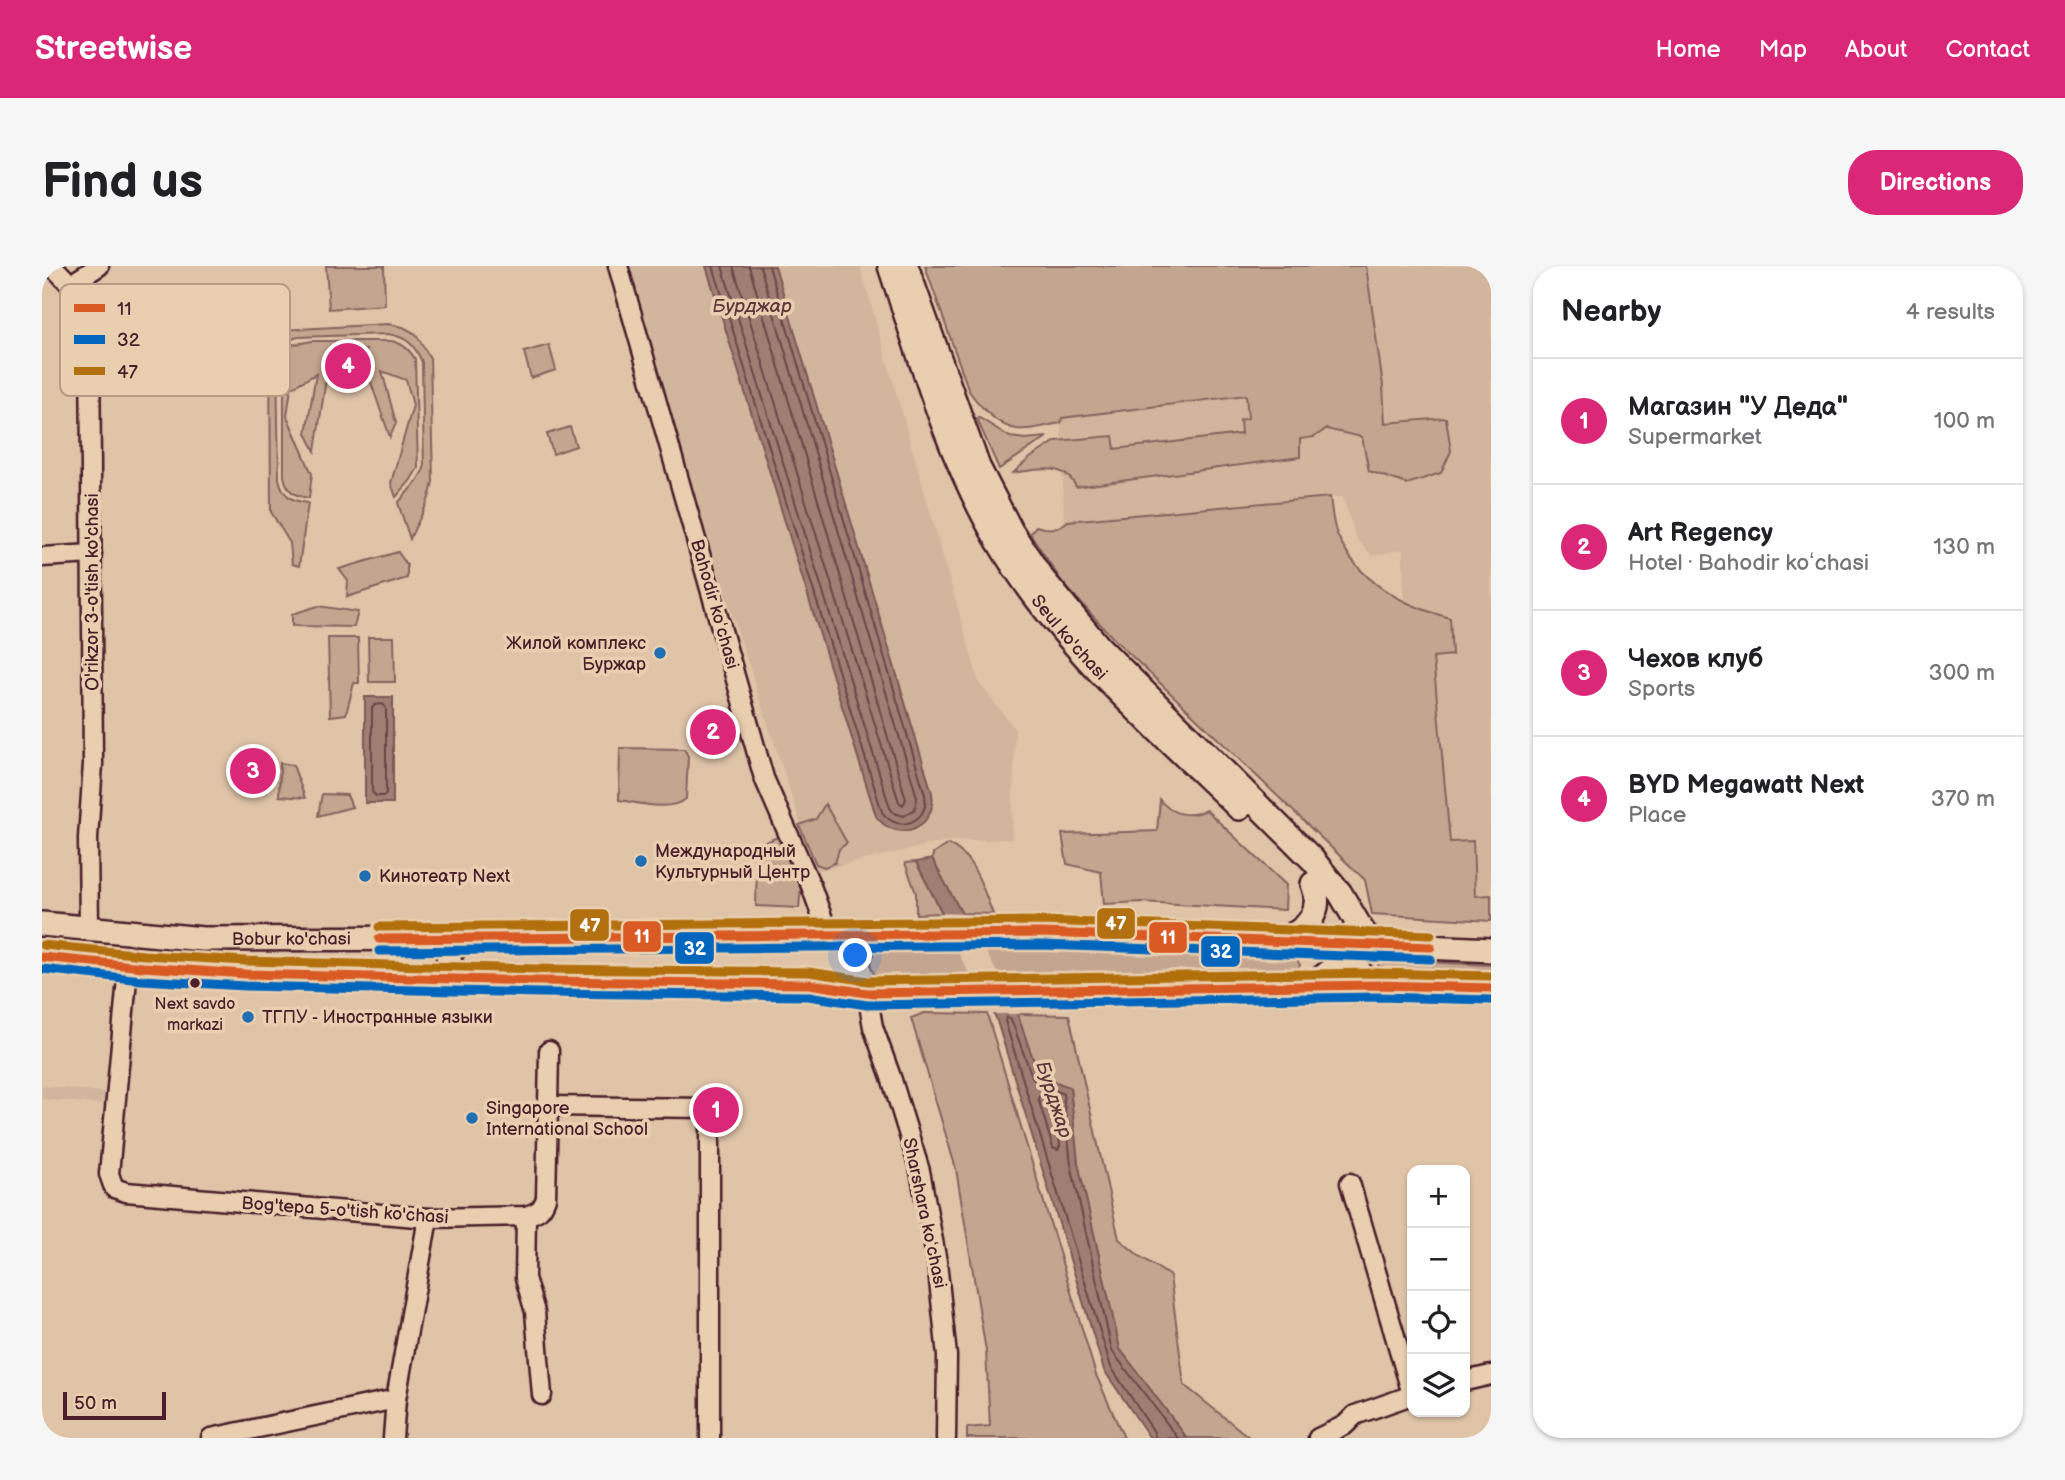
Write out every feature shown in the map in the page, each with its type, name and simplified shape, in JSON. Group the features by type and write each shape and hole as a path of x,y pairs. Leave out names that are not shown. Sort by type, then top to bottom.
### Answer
{"main road":[{"name":"Seul ko'chasi","path":"890,266 957,459 981,510 1018,573 1088,660 1301,870 1338,916 1352,944"},
{"name":"Seul ko'chasi","path":"906,266 978,467 1011,531 1041,577 1100,648 1312,859 1340,893 1363,932 1376,945"},
{"path":"1274,940 1297,933 1311,920 1318,900 1313,884"},
{"name":"Seul ko'chasi","path":"1353,916 1354,963 1367,981 1378,985"},
{"name":"Bobur ko'chasi","path":"42,924 203,939 1085,932 1491,950"},
{"path":"472,980 456,974 450,967 449,960 451,950 458,943 474,938"},
{"path":"1301,941 1320,953 1324,965 1319,976 1303,986"},
{"path":"1303,986 1321,979 1334,969 1352,944"},
{"name":"Bobur ko'chasi","path":"42,957 128,968 349,978 809,985 895,994 1378,985 1491,988"}],"street":[{"name":"O'rikzor 3-o'tish ko'chasi","path":"51,266 71,284"},
{"path":"71,284 99,266"},
{"name":"Bahodir koʻchasi","path":"618,266 764,778 811,886 829,936"},
{"name":"O'rikzor 3-o'tish ko'chasi","path":"89,930 88,838 93,765 91,396"},
{"path":"42,557 92,554"},
{"name":"Bog'tepa 5-o'tish ko'chasi","path":"128,968 109,1174 114,1188 126,1192 208,1200 428,1218 526,1216"},
{"name":"Sharshara koʻchasi","path":"867,993 873,1027 920,1171 937,1262 947,1356 946,1438"},
{"path":"542,1395 535,1312 525,1278 526,1216 538,1212 546,1198 549,1051"},
{"path":"548,1106 704,1108 710,1114 710,1438"},
{"path":"1350,1183 1407,1377"},
{"path":"393,1438 396,1399 428,1218"},
{"path":"1470,1380 1491,1375"},
{"path":"1318,1438 1345,1425 1355,1415 1407,1396"},
{"path":"211,1438 396,1399"}],"shaded area":[{"path":"326,266 384,266 385,305 329,309"},
{"path":"628,266 860,266 979,683 1015,729 1012,839 946,841 816,871 707,537"},
{"path":"925,266 1366,266 1383,386 1385,423 1446,418 1451,451 1441,473 1407,484 1369,471 1362,437 1326,429 1314,437 1300,439 1300,457 1076,487 1071,479 1057,470 1039,469 1013,473 1056,441 1113,436 1115,449 1241,434 1240,420 1248,418 1246,395 1062,418 1061,423 1033,429 1010,427 990,414 969,391"},
{"path":"1086,266 1491,266 1491,921 1409,916 1403,549 1372,556 1356,538 1343,497 1064,524 1061,418 1101,412"},
{"path":"388,324 403,327 416,334 430,358 433,481 427,504 410,539 398,503 424,469 422,362 416,351 405,340 388,334 298,337 290,340 290,329"},
{"path":"312,341 392,341 405,347 415,359 418,468 396,497 391,483 413,405 406,380 382,371 396,423 390,437 369,377 366,350 327,351 327,373 315,451 306,433 316,374 291,388 290,395 291,345"},
{"path":"549,345 556,370 531,378 524,352"},
{"path":"270,396 278,396 279,479 289,497 308,503 299,566 292,564 290,543 271,512"},
{"path":"284,396 290,396 287,416 312,474 309,498 299,496 289,489 284,476"},
{"path":"978,417 1010,437 1047,437 999,469"},
{"path":"570,427 576,446 553,454 547,434"},
{"path":"1330,497 1337,534 1357,566 1383,589 1399,598 1450,618 1452,655 1433,657 1450,842 1473,841 1475,896 1491,895 1491,921 1372,914 1365,880 1113,638 1062,582 1030,533 1036,526 1053,528 1068,521"},
{"path":"398,552 407,565 407,578 347,597 348,581 339,569"},
{"path":"318,606 358,612 354,627 292,626 292,614"},
{"path":"368,637 394,637 395,682 369,682"},
{"path":"328,638 358,638 359,683 354,683 346,714 330,716"},
{"path":"620,748 684,749 688,756 686,799 663,806 619,800"},
{"path":"280,763 293,765 305,798 279,796"},
{"path":"322,794 347,795 352,807 318,816"},
{"path":"1160,800 1181,814 1206,810 1286,885 1285,910 1141,902 1104,904 1101,872 1067,864 1062,834 1157,831"},
{"path":"825,804 847,843 839,849 835,863 824,867 816,864 799,825 816,819"},
{"path":"777,837 801,887 799,908 756,906 757,846"},
{"path":"948,844 957,849 971,864 993,914 961,913 932,859 933,854"},
{"path":"916,862 942,913 916,914 916,893 905,863"},
{"path":"880,948 1086,949 1295,956 1300,965 1296,975 878,978 872,971 871,959"},
{"path":"1379,960 1491,965 1491,975 1378,972"},
{"path":"924,1013 987,1014 1096,1375 1124,1438 967,1438 967,1428 990,1426 986,1351 956,1169 911,1018"},
{"path":"1017,1014 1069,1015 1119,1239 1170,1276 1184,1385 1250,1438 1187,1438 1120,1349 1078,1163 1070,1088 1039,1076"},
{"path":"42,1086 111,1093 109,1105 42,1099"}],"water":[{"name":"Бурджар","path":"706,266 775,266 932,793 929,815 914,828 894,830 884,825 876,816"},
{"path":"365,697 393,697 393,803 365,803"},
{"name":"Бурджар","path":"932,859 1018,1016 1039,1076 1070,1087 1078,1163 1120,1349 1187,1438 1150,1438 1104,1370 996,1018 916,862"}],"pier":[{"path":"938,913 965,914 1020,1014 990,1014"}],"transit line":[{"name":"47","path":"379,927 1042,921 1431,935"},
{"name":"11","path":"379,939 1042,933 1431,947"},
{"name":"47","path":"43,945 246,961 539,969 809,972 868,981 1378,973 1491,976"},
{"name":"32","path":"379,951 1042,945 1431,959"},
{"name":"11","path":"42,957 245,974 809,984 867,993 1378,985 1491,988"},
{"name":"32","path":"42,969 142,980 245,986 808,996 867,1005 1378,997 1491,1000"}],"place":[{"name":"BYD Megawatt Next","path":"348,366"},
{"name":"Жилой комплекс Буржар","path":"660,653"},
{"name":"Art Regency","path":"713,732"},
{"name":"Чехов клуб","path":"253,771"},
{"name":"Международный Культурный Центр","path":"641,861"},
{"name":"Кинотеатр Next","path":"365,876"},
{"name":"Next savdo markazi","path":"195,983"},
{"name":"ТГПУ - Иностранные языки","path":"248,1017"},
{"name":"Магазин \"У Деда\"","path":"716,1110"},
{"name":"Singapore International School","path":"472,1118"}]}
